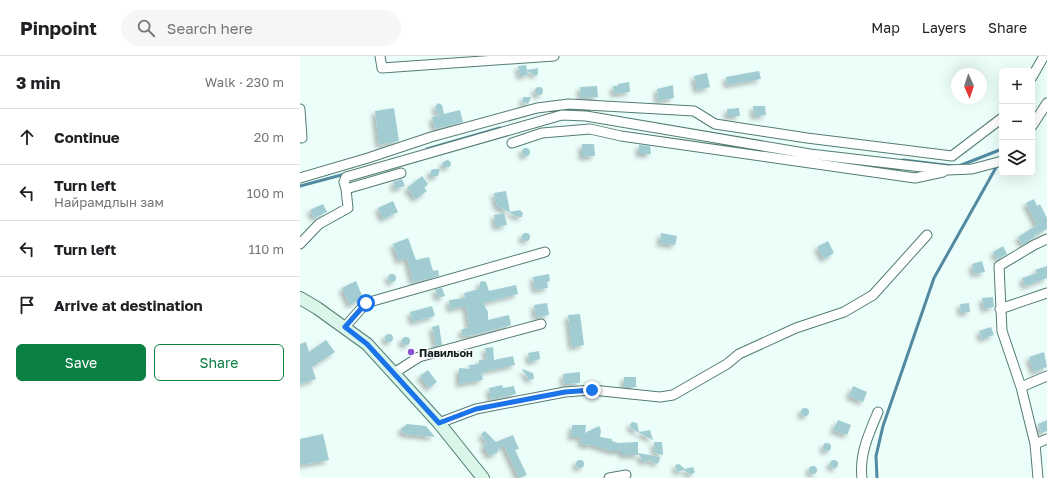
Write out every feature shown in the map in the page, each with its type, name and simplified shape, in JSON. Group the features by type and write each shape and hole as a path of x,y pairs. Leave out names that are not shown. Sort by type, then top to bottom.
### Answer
{"main road":[{"path":"300,298 345,327 367,344 439,423 483,478"}],"street":[{"path":"380,56 382,68 554,56"},
{"path":"1035,72 1044,56"},
{"path":"1035,121 1047,103"},
{"path":"300,178 368,158 431,137 537,108 568,104 694,111 715,124 807,138 952,156 999,120"},
{"path":"300,109 302,138"},
{"path":"300,244 319,224 348,208 344,182 346,177 562,115 586,116 810,154 948,170 972,169 999,162"},
{"path":"512,143 542,134 590,129 621,136 915,178 948,170"},
{"path":"346,189 401,173"},
{"path":"439,423 476,409 565,392 592,390 660,397 673,395 727,364 739,354 796,328 844,312 873,295 927,234"},
{"path":"1038,478 1035,444 1020,387 1002,331 999,266 1047,239"},
{"path":"345,327 366,303 545,252"},
{"path":"1000,309 1047,293"},
{"path":"394,372 419,357 541,324"},
{"path":"1020,387 1047,376"},
{"path":"862,478 861,466 865,447 878,412"},
{"path":"1035,444 1047,439"},
{"path":"609,478 626,475"}],"building":[{"path":"526,65 527,70 538,68 538,74 536,76 527,71 528,75 520,76 518,66"},
{"path":"759,71 761,79 727,85 726,77"},
{"path":"707,73 710,87 697,90 694,76"},
{"path":"629,82 630,92 614,94 613,86 618,86 618,84"},
{"path":"673,85 674,98 658,101 657,89"},
{"path":"597,86 598,97 581,98 580,87"},
{"path":"537,87 541,87 543,91 541,95 537,95 535,93 535,89"},
{"path":"523,97 531,97 528,104 522,102"},
{"path":"438,103 442,105 444,114 460,110 463,122 435,129 432,117 439,116 435,107"},
{"path":"753,106 765,106 766,115 754,116"},
{"path":"394,108 399,141 379,145 375,111"},
{"path":"739,108 740,116 727,116 727,109"},
{"path":"582,144 594,144 595,156 582,157"},
{"path":"639,145 650,146 651,154 639,154"},
{"path":"524,148 528,148 530,152 528,156 524,156 522,154 522,150"},
{"path":"447,160 450,161 451,165 449,167 442,167 443,162"},
{"path":"440,169 438,176 430,177 431,170"},
{"path":"422,176 428,184 424,188 427,191 416,199 407,188"},
{"path":"402,179 405,186 395,189 393,182"},
{"path":"506,191 510,212 520,210 523,213 522,217 518,217 497,206 494,193"},
{"path":"1034,199 1037,206 1040,204 1047,218 1047,229 1035,235 1036,236 1023,245 1018,237 1037,225 1026,203"},
{"path":"393,201 398,212 383,219 378,208"},
{"path":"323,204 327,212 314,218 310,210"},
{"path":"504,213 507,225 496,227 494,215"},
{"path":"524,233 528,233 530,237 528,241 524,241 522,239 522,235"},
{"path":"661,233 677,236 675,245 660,243"},
{"path":"408,238 416,260 429,257 433,271 438,270 439,276 413,282 407,258 399,261 393,244"},
{"path":"828,241 834,253 824,259 817,247"},
{"path":"1003,246 1007,254 998,259 993,252"},
{"path":"982,261 985,272 974,274 972,264"},
{"path":"1047,266 1047,278 1025,286 1022,278 1037,273 1035,270"},
{"path":"390,274 394,274 396,278 394,282 390,282 388,280 388,276"},
{"path":"549,274 550,281 547,282 548,288 535,290 533,277"},
{"path":"356,281 363,298 350,305 342,288"},
{"path":"480,282 486,282 489,291 516,285 518,294 483,303 488,312 488,320 509,315 511,325 473,335 463,336 461,330 469,327 466,306 450,309 449,300 465,298 464,293 479,289"},
{"path":"442,288 445,296 438,298 435,289"},
{"path":"993,297 994,307 984,309 982,298"},
{"path":"547,303 549,315 536,317 534,305"},
{"path":"969,303 970,312 961,313 960,304"},
{"path":"432,306 435,316 413,322 410,312"},
{"path":"580,314 584,345 572,347 568,315"},
{"path":"439,325 442,345 436,346 432,327"},
{"path":"991,327 994,335 982,339 979,331"},
{"path":"387,334 391,334 393,338 391,342 387,342 385,340 385,336"},
{"path":"404,337 408,337 410,341 408,345 404,345 402,343 402,339"},
{"path":"326,340 335,352 312,367 316,379 300,384 300,344 306,342 309,352"},
{"path":"493,347 494,360 513,356 515,365 481,373 483,380 459,384 459,368 470,369 469,365 479,364 479,360 487,359 485,348"},
{"path":"539,351 540,359 530,362 528,353"},
{"path":"1044,352 1047,367 1034,372 1029,357"},
{"path":"522,369 533,373 534,379 529,380"},
{"path":"428,370 437,382 429,388 420,376"},
{"path":"580,372 580,383 564,384 563,374"},
{"path":"624,377 636,377 636,387 624,387"},
{"path":"502,385 503,388 514,386 516,394 491,399 489,388"},
{"path":"853,386 867,392 863,402 849,396"},
{"path":"803,408 807,408 809,412 807,416 803,416 801,414 801,410"},
{"path":"838,420 851,425 847,435 833,430"},
{"path":"1047,420 1047,431 1042,433 1038,424"},
{"path":"632,422 637,423 639,432 650,430 653,440 632,429 630,425"},
{"path":"407,424 426,426 435,437 405,434 400,430"},
{"path":"572,425 586,425 585,433 599,426 601,430 600,437 612,439 612,441 618,443 638,442 638,455 622,455 622,451 612,451 590,444 589,446 580,443 582,437 571,437"},
{"path":"485,431 496,442 513,435 519,449 515,450 527,475 519,478 504,445 497,450 498,452 490,456 483,446 487,443 482,436 482,433"},
{"path":"323,434 329,460 300,465 300,439"},
{"path":"654,442 662,442 663,455 655,453"},
{"path":"825,443 829,443 831,447 829,451 825,451 823,449 823,445"},
{"path":"638,453 660,457 659,462 656,464 650,460 643,462"},
{"path":"578,460 582,460 584,464 582,468 578,468 576,466 576,462"},
{"path":"832,460 836,460 838,464 836,468 832,468 830,466 830,462"},
{"path":"679,464 685,469 693,467 695,472 691,475 684,470 677,472 675,465"},
{"path":"811,466 815,466 817,470 815,474 811,474 809,472 809,468"}],"waterway":[{"path":"561,112 568,110 579,112"},
{"path":"427,149 500,128"},
{"path":"959,166 999,150"},
{"path":"903,160 953,166"},
{"path":"877,478 876,456 883,426 934,278 998,164"},
{"path":"300,186 345,174"}],"place":[{"name":"Павильон","path":"411,352"}],"route":[{"path":"366,303 345,327 367,344 439,423 476,409 565,392 592,390"}]}
